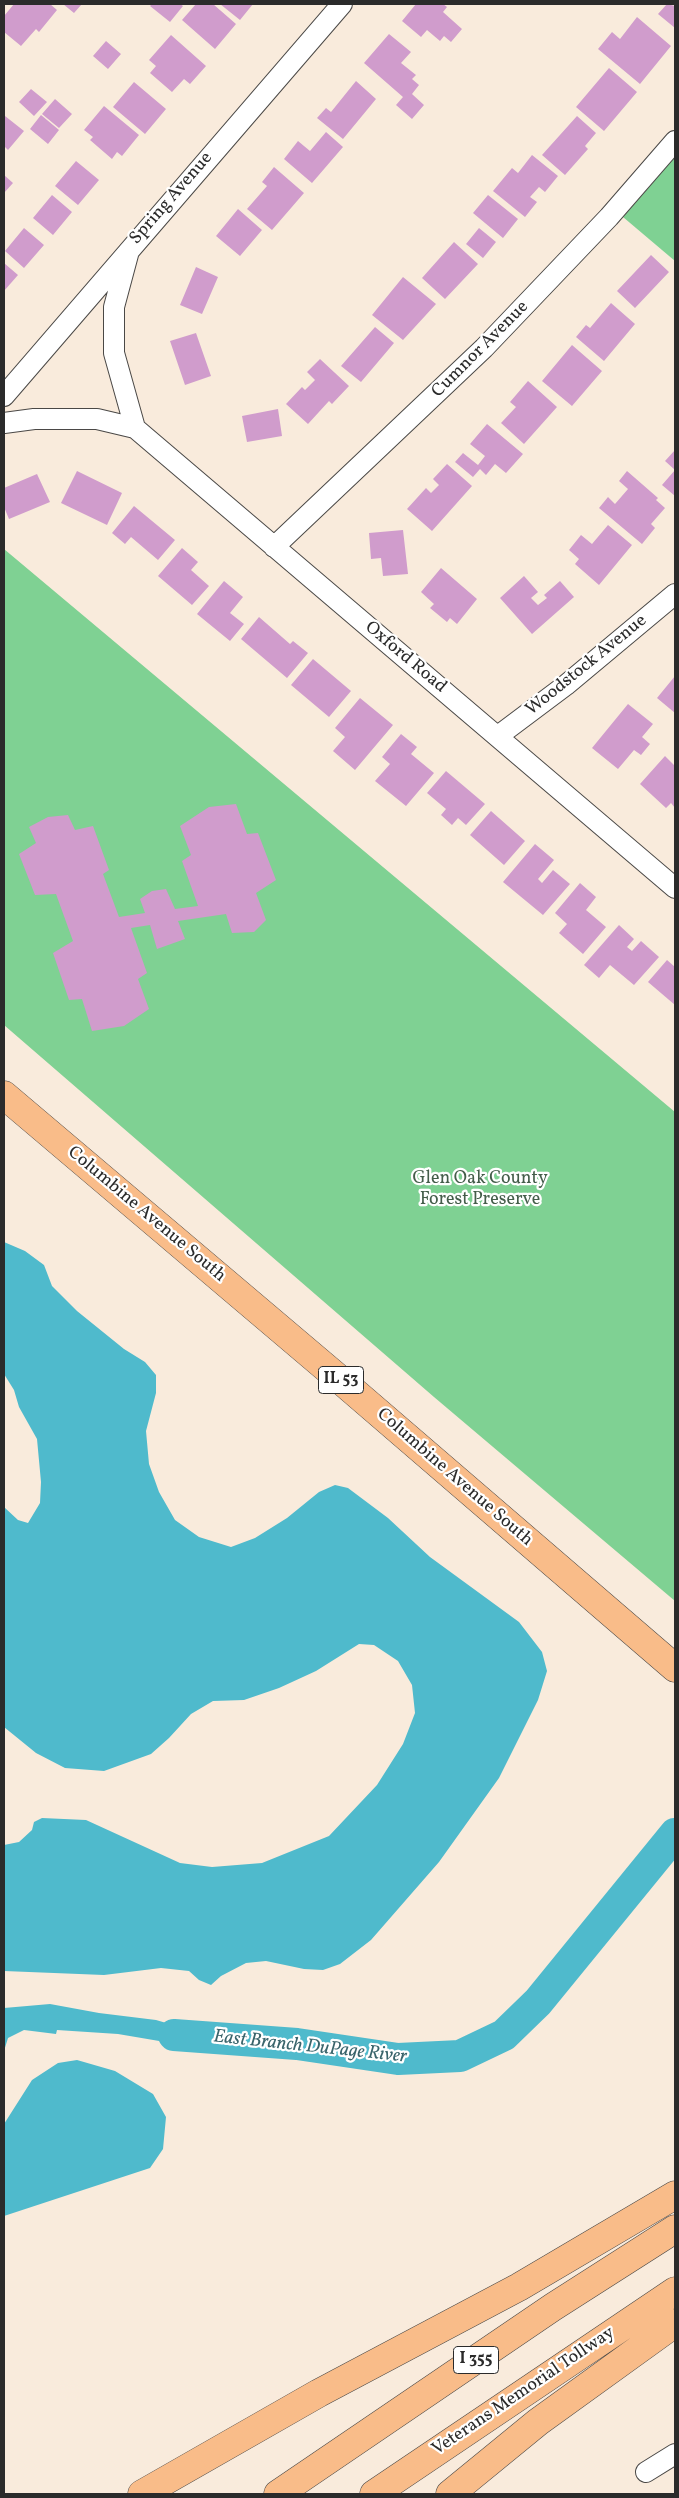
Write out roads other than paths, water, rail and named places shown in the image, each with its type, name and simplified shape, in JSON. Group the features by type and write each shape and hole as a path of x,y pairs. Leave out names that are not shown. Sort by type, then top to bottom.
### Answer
{"main road":[{"name":"Columbine Avenue South","path":"4,1095 352,1389 675,1668"},
{"path":"142,2494 319,2393 519,2287 675,2195"},
{"name":"I 355","path":"278,2494 553,2307 675,2229"},
{"name":"Veterans Memorial Tollway","path":"374,2494 675,2291"},
{"path":"450,2494 538,2422 675,2323"}],"street":[{"name":"Spring Avenue","path":"4,396 130,247 342,4"},
{"name":"Cumnor Avenue","path":"274,547 484,348 609,217 675,141"},
{"path":"130,247 114,307 114,353 135,428"},
{"name":"Oxford Road","path":"4,423 34,419 97,419 135,428 675,888"},
{"name":"Woodstock Avenue","path":"498,736 580,674 675,594"},
{"path":"646,2472 675,2454"}],"water":[{"path":"4,1242 25,1251 44,1265 52,1286 77,1311 124,1349 145,1362 156,1375 156,1393 146,1431 149,1464 159,1492 175,1520 199,1537 231,1547 255,1538 287,1518 319,1492 335,1485 348,1488 388,1518 430,1557 519,1622 542,1652 547,1671 538,1700 499,1778 439,1862 371,1940 340,1964 323,1970 304,1969 266,1961 246,1963 221,1976 211,1985 199,1980 189,1971 161,1968 104,1975 4,1971 4,1845 19,1842 32,1830 34,1822 42,1818 86,1820 180,1863 212,1867 262,1863 329,1836 377,1785 403,1744 415,1713 412,1685 398,1661 374,1645 359,1644 316,1671 279,1688 244,1700 213,1701 191,1714 151,1754 104,1771 65,1768 36,1753 4,1727 4,1507 18,1520 28,1523 40,1503 41,1482 37,1439 19,1407 14,1390 4,1374"},
{"path":"50,2004 99,2013 156,2020 221,2039 171,2043 118,2034 57,2030 56,2034 24,2030 8,2038 4,2051 4,2008"},
{"path":"77,2060 115,2071 153,2094 166,2117 163,2149 150,2168 4,2216 4,2124 32,2080 58,2063"}],"waterway":[{"name":"East Branch DuPage River","path":"174,2035 297,2044 398,2059 460,2056 504,2035 538,2002 675,1834"}],"park label":[{"name":"Glen Oak County Forest Preserve","path":"480,1190"}]}
